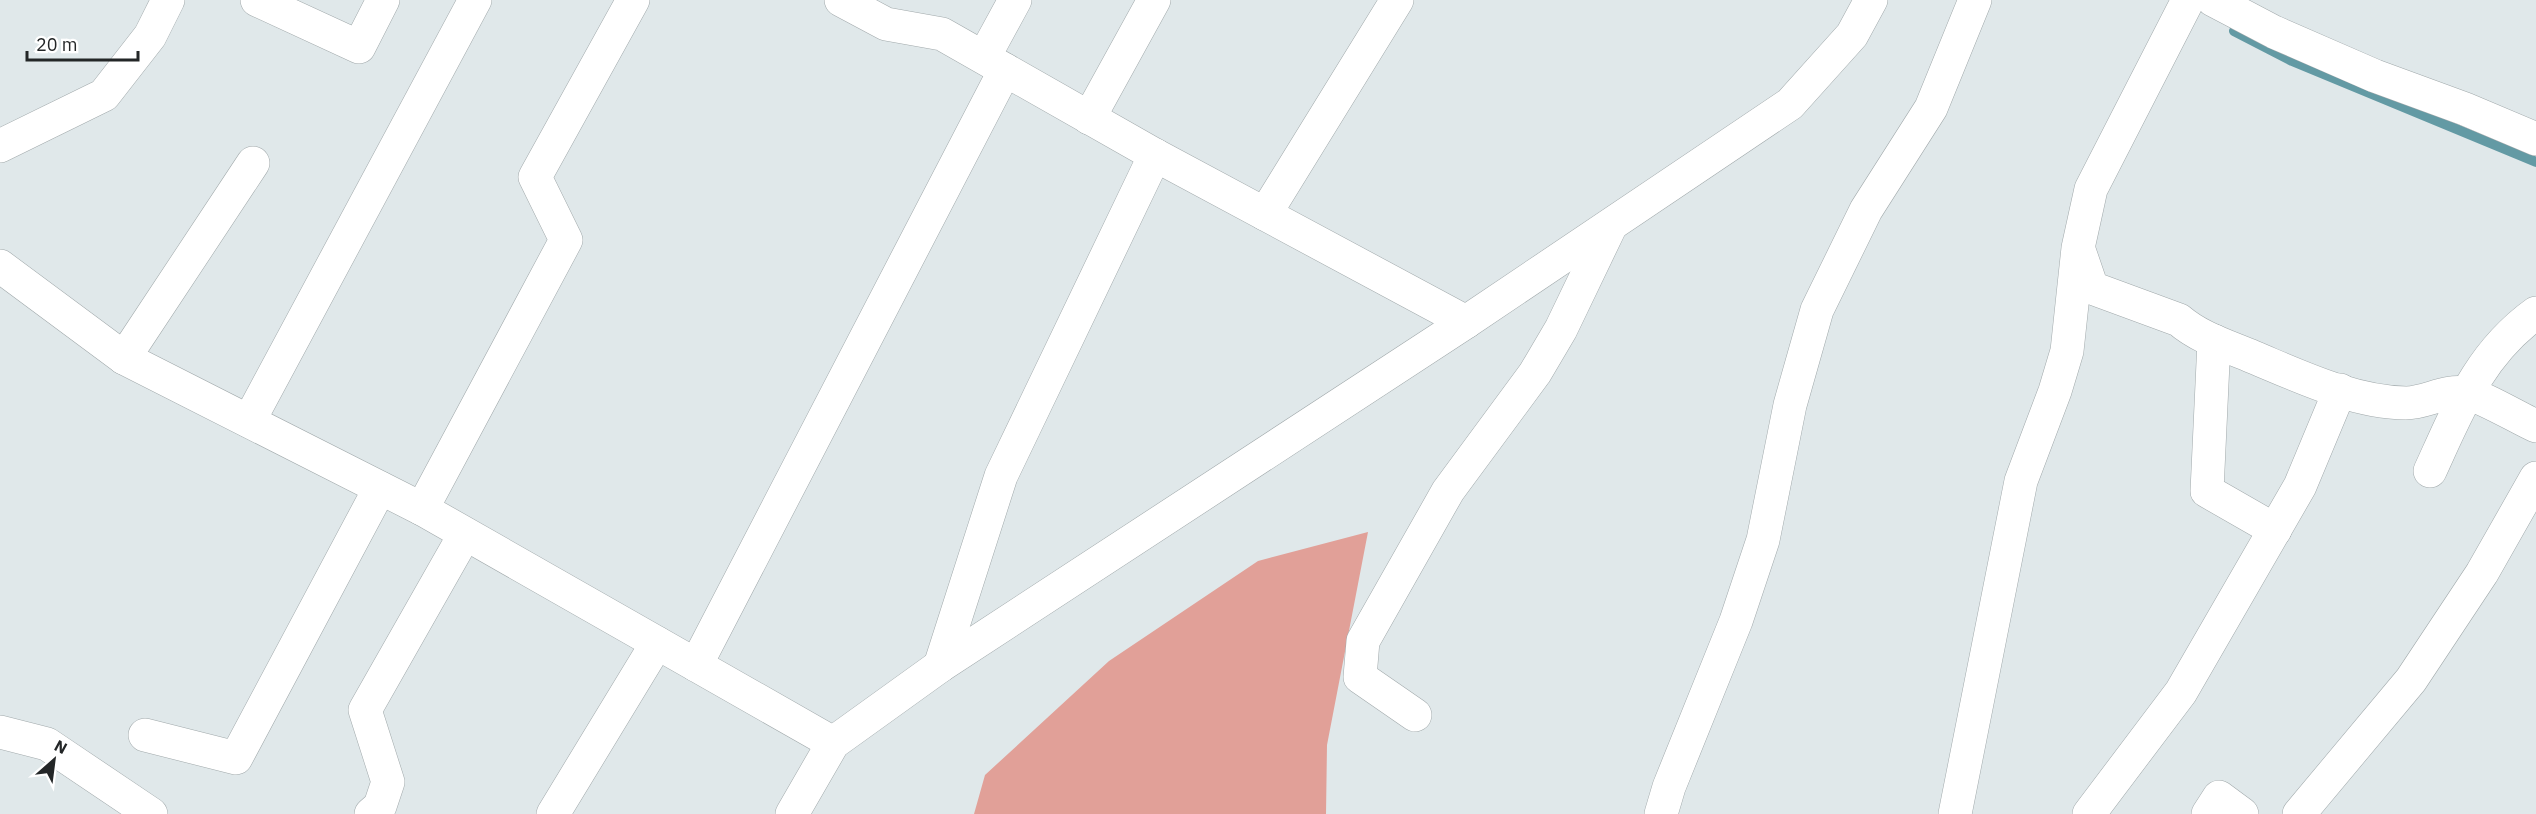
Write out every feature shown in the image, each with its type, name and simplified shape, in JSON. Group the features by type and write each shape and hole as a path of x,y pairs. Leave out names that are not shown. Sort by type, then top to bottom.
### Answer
{"street":[{"path":"0,146 104,95 150,36 168,0"},
{"path":"257,0 359,47 383,0"},
{"path":"249,421 474,0"},
{"path":"422,509 566,240 535,177 633,0"},
{"path":"841,0 886,24 942,34 1155,155 1466,322"},
{"path":"696,665 994,63 1015,0"},
{"path":"1089,118 1154,0"},
{"path":"1265,214 1397,0"},
{"path":"792,814 833,743 940,666 1466,322 1790,104 1852,35 1871,0"},
{"path":"1661,814 1668,787 1736,621 1762,540 1790,405 1817,310 1866,210 1931,108 1975,0"},
{"path":"1955,814 2021,481 2055,391 2067,351 2078,248 2091,189 2188,0"},
{"path":"2213,0 2274,32 2375,76 2465,109 2536,139"},
{"path":"940,666 1001,476 1155,155"},
{"path":"124,358 254,163"},
{"path":"1415,715 1360,677 1363,642 1448,491 1536,373 1561,329 1611,225"},
{"path":"2078,248 2092,288 2179,320 2191,330 2214,341 2340,390 2408,403 2444,393 2466,393 2536,426"},
{"path":"0,266 124,358 422,509 833,743"},
{"path":"2430,471 2481,366 2536,312"},
{"path":"2214,341 2207,491 2275,530"},
{"path":"2089,814 2181,692 2300,486 2340,390"},
{"path":"2300,814 2411,680 2482,573 2536,478"},
{"path":"145,735 236,758 380,488"},
{"path":"371,814 380,806 388,782 365,710 465,534"},
{"path":"553,814 657,643"},
{"path":"0,732 47,744 151,814"},
{"path":"2208,814 2219,797 2242,814"}],"shaded area":[{"path":"1368,532 1327,745 1326,814 974,814 985,775 1109,661 1258,561"}],"waterway":[{"path":"2234,31 2292,61 2536,162"}]}
